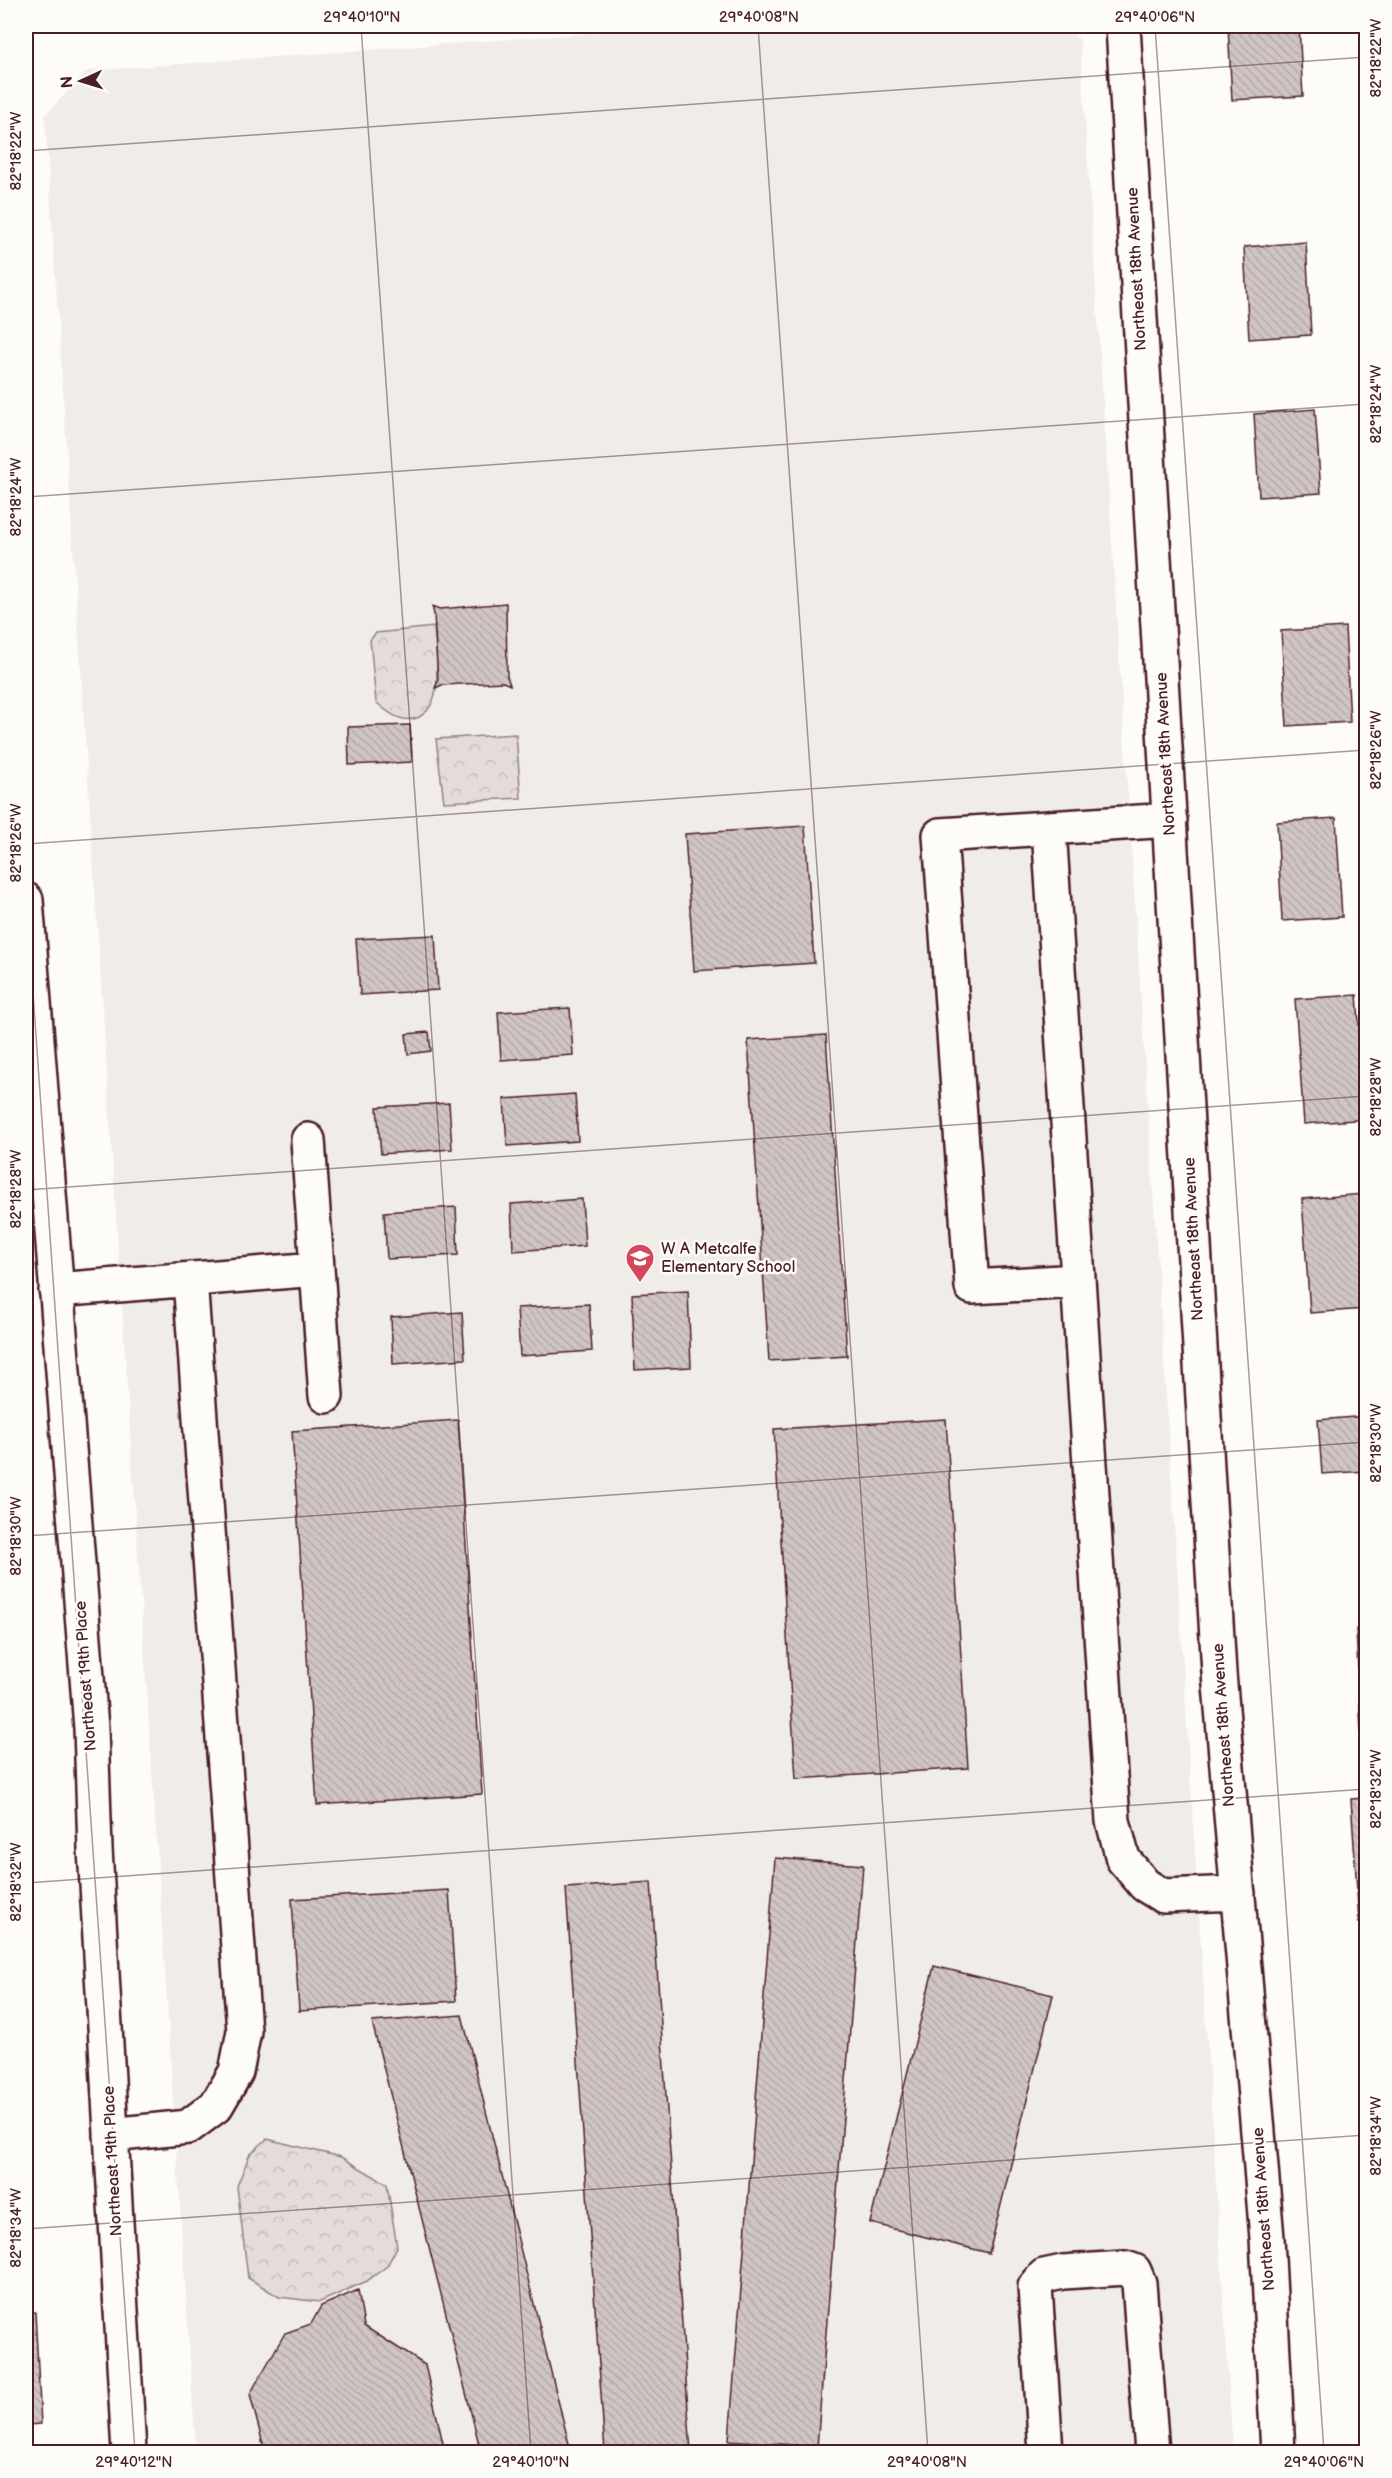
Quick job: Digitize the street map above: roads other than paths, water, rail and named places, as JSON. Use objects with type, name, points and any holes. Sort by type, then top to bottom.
[{"type":"street","name":"Northeast 18th Avenue","points":[[1122,26],[1219,1673],[1267,2238],[1278,2452]]},
{"type":"street","points":[[1078,1281],[972,1287],[940,835],[1170,820]]},
{"type":"street","points":[[1049,828],[1113,1821],[1123,1859],[1145,1885],[1164,1896],[1238,1893]]},
{"type":"street","name":"Northeast 19th Place","points":[[26,900],[91,1728],[95,1849],[129,2452]]},
{"type":"street","points":[[308,1140],[326,1396]]},
{"type":"street","points":[[56,1290],[317,1269]]},
{"type":"street","points":[[111,2135],[188,2127],[216,2106],[236,2072],[244,2031],[190,1279]]},
{"type":"street","points":[[1046,2452],[1035,2287],[1044,2276],[1063,2272],[1125,2268],[1134,2271],[1139,2283],[1152,2452]]},
{"type":"place","name":"W A Metcalfe Elementary School","points":[[640,1284]]}]
